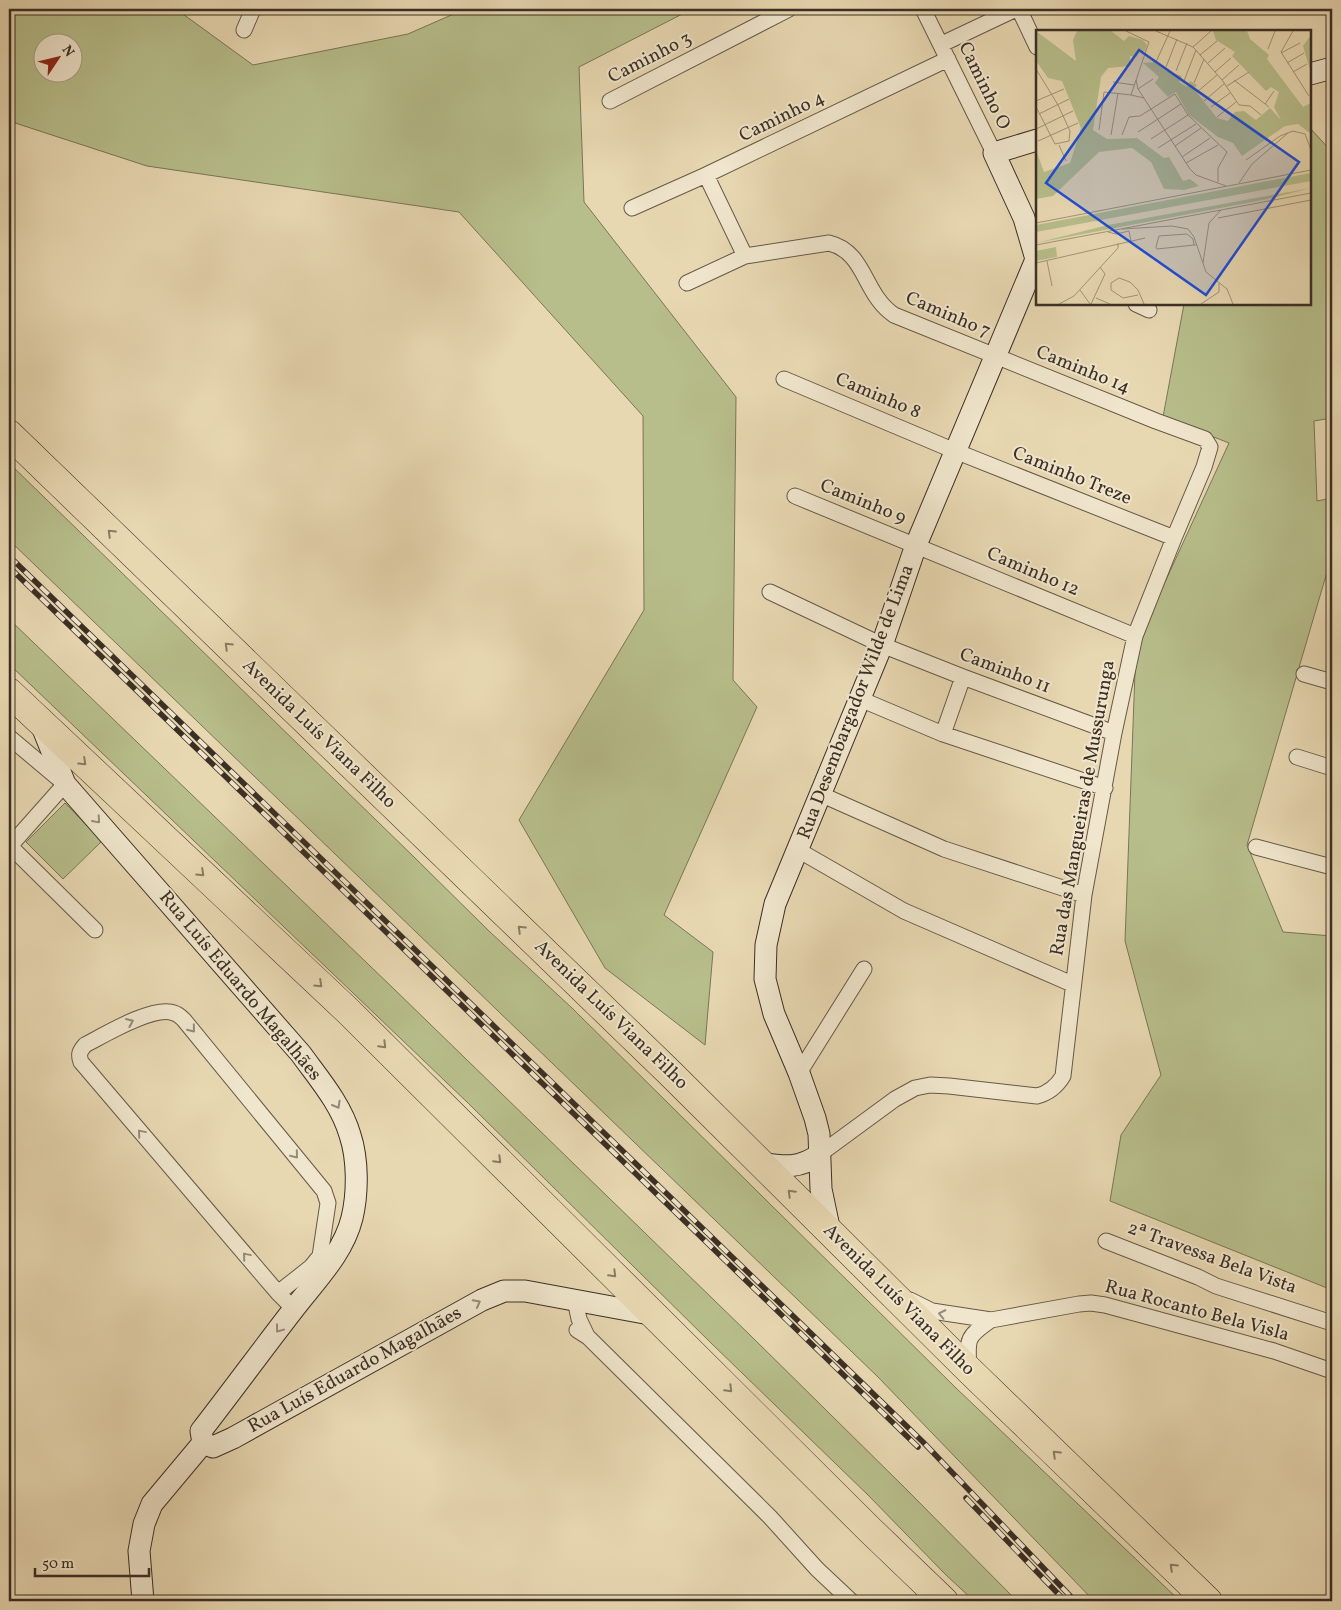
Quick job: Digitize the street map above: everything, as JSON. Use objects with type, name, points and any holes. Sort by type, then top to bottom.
[{"type":"highway","name":"Avenida Luís Viana Filho","points":[[9,434],[625,1028],[969,1370],[1208,1601]]},
{"type":"highway","points":[[9,692],[348,1011],[869,1529],[944,1601]]},
{"type":"main road","points":[[1311,74],[1332,68]]},
{"type":"main road","points":[[994,153],[1036,140]]},
{"type":"main road","name":"Rua Desembargador Wilde de Lima","points":[[994,153],[1031,220],[1036,252]]},
{"type":"main road","name":"Rua Desembargador Wilde de Lima","points":[[830,1232],[821,1189],[819,1134],[799,1073],[774,1014],[765,979],[766,945],[775,904],[882,645],[916,545],[1036,261]]},
{"type":"main road","name":"Rua Luís Eduardo Magalhães","points":[[40,722],[65,784],[302,1054],[333,1098],[343,1116],[354,1156],[355,1183],[352,1218],[337,1253],[201,1431],[203,1443],[152,1504],[144,1524],[139,1551],[143,1601]]},
{"type":"main road","points":[[761,1163],[798,1166],[820,1154]]},
{"type":"main road","name":"Rua Luís Eduardo Magalhães","points":[[203,1443],[213,1447],[233,1438],[482,1300],[504,1291],[525,1291],[655,1316]]},
{"type":"street","points":[[244,30],[254,9]]},
{"type":"street","name":"Caminho 3","points":[[610,101],[789,9]]},
{"type":"street","name":"Caminho O","points":[[923,9],[942,44],[994,153]]},
{"type":"street","points":[[942,44],[1018,9],[1036,45]]},
{"type":"street","name":"Caminho 4","points":[[632,208],[706,175],[948,59]]},
{"type":"street","points":[[687,283],[745,256],[706,175]]},
{"type":"street","name":"Caminho 7","points":[[745,256],[829,243],[840,245],[852,254],[878,301],[894,315],[995,356]]},
{"type":"street","name":"Caminho 14","points":[[995,356],[1207,441],[1210,447],[1204,468]]},
{"type":"street","name":"Caminho 8","points":[[784,378],[955,451]]},
{"type":"street","name":"Caminho Treze","points":[[955,451],[1174,538]]},
{"type":"street","name":"Rua das Mangueiras de Mussurunga","points":[[820,1154],[896,1099],[915,1088],[930,1085],[1037,1096],[1045,1094],[1063,1076],[1072,984],[1084,895],[1114,733],[1135,636],[1204,468]]},
{"type":"street","name":"Caminho 9","points":[[795,496],[916,545]]},
{"type":"street","name":"Caminho 12","points":[[916,545],[1135,636]]},
{"type":"street","name":"Caminho 11","points":[[770,592],[882,645],[1114,733]]},
{"type":"street","points":[[1304,674],[1332,682]]},
{"type":"street","points":[[943,734],[963,677]]},
{"type":"street","points":[[860,699],[943,734],[1105,788]]},
{"type":"street","points":[[9,736],[65,784],[9,845],[95,930]]},
{"type":"street","points":[[1297,757],[1332,768]]},
{"type":"street","points":[[820,794],[944,849],[1084,895]]},
{"type":"street","points":[[1256,847],[1332,867]]},
{"type":"street","points":[[798,850],[924,921],[1072,984]]},
{"type":"street","points":[[799,1073],[864,969]]},
{"type":"street","points":[[278,1294],[320,1256],[328,1203],[324,1191],[178,1015],[173,1012],[162,1013],[131,1021],[85,1046],[80,1051],[81,1062],[278,1294],[294,1310]]},
{"type":"street","name":"2ª Travessa Bela Vista","points":[[1106,1240],[1216,1286],[1332,1323]]},
{"type":"street","name":"Rua Rocanto Bela Visla","points":[[876,1278],[920,1306],[950,1315],[991,1320],[1080,1304],[1105,1304],[1274,1350],[1332,1370]]},
{"type":"street","points":[[575,1300],[583,1334],[770,1517],[817,1569],[851,1601]]},
{"type":"street","name":"Rua Rocanto Bela Visla","points":[[969,1370],[969,1340],[975,1332],[991,1320]]},
{"type":"green space","points":[[9,9],[176,9],[253,65],[408,34],[465,9],[692,9],[579,67],[584,202],[736,397],[733,680],[757,707],[664,915],[713,952],[705,1045],[605,968],[519,820],[644,610],[643,416],[459,212],[147,166],[9,121]]},
{"type":"green space","points":[[1311,129],[1331,151],[1328,277],[1332,284],[1332,418],[1314,421],[1317,501],[1332,498],[1332,555],[1247,845],[1283,932],[1332,936],[1332,1290],[1110,1201],[1121,1135],[1161,1075],[1125,941],[1136,645],[1229,443],[1163,417],[1184,305],[1311,305]]},
{"type":"green space","points":[[9,463],[490,932],[572,1008],[956,1388],[1180,1601],[1094,1601],[878,1377],[9,540]]},
{"type":"green space","points":[[9,619],[751,1336],[1017,1601],[974,1601],[468,1103],[9,664]]},
{"type":"green space","points":[[65,803],[102,841],[63,879],[26,842]]},
{"type":"railway","points":[[9,556],[923,1442],[1075,1601]]},
{"type":"railway","points":[[9,567],[918,1447]]},
{"type":"railway","points":[[966,1498],[1065,1601]]}]
